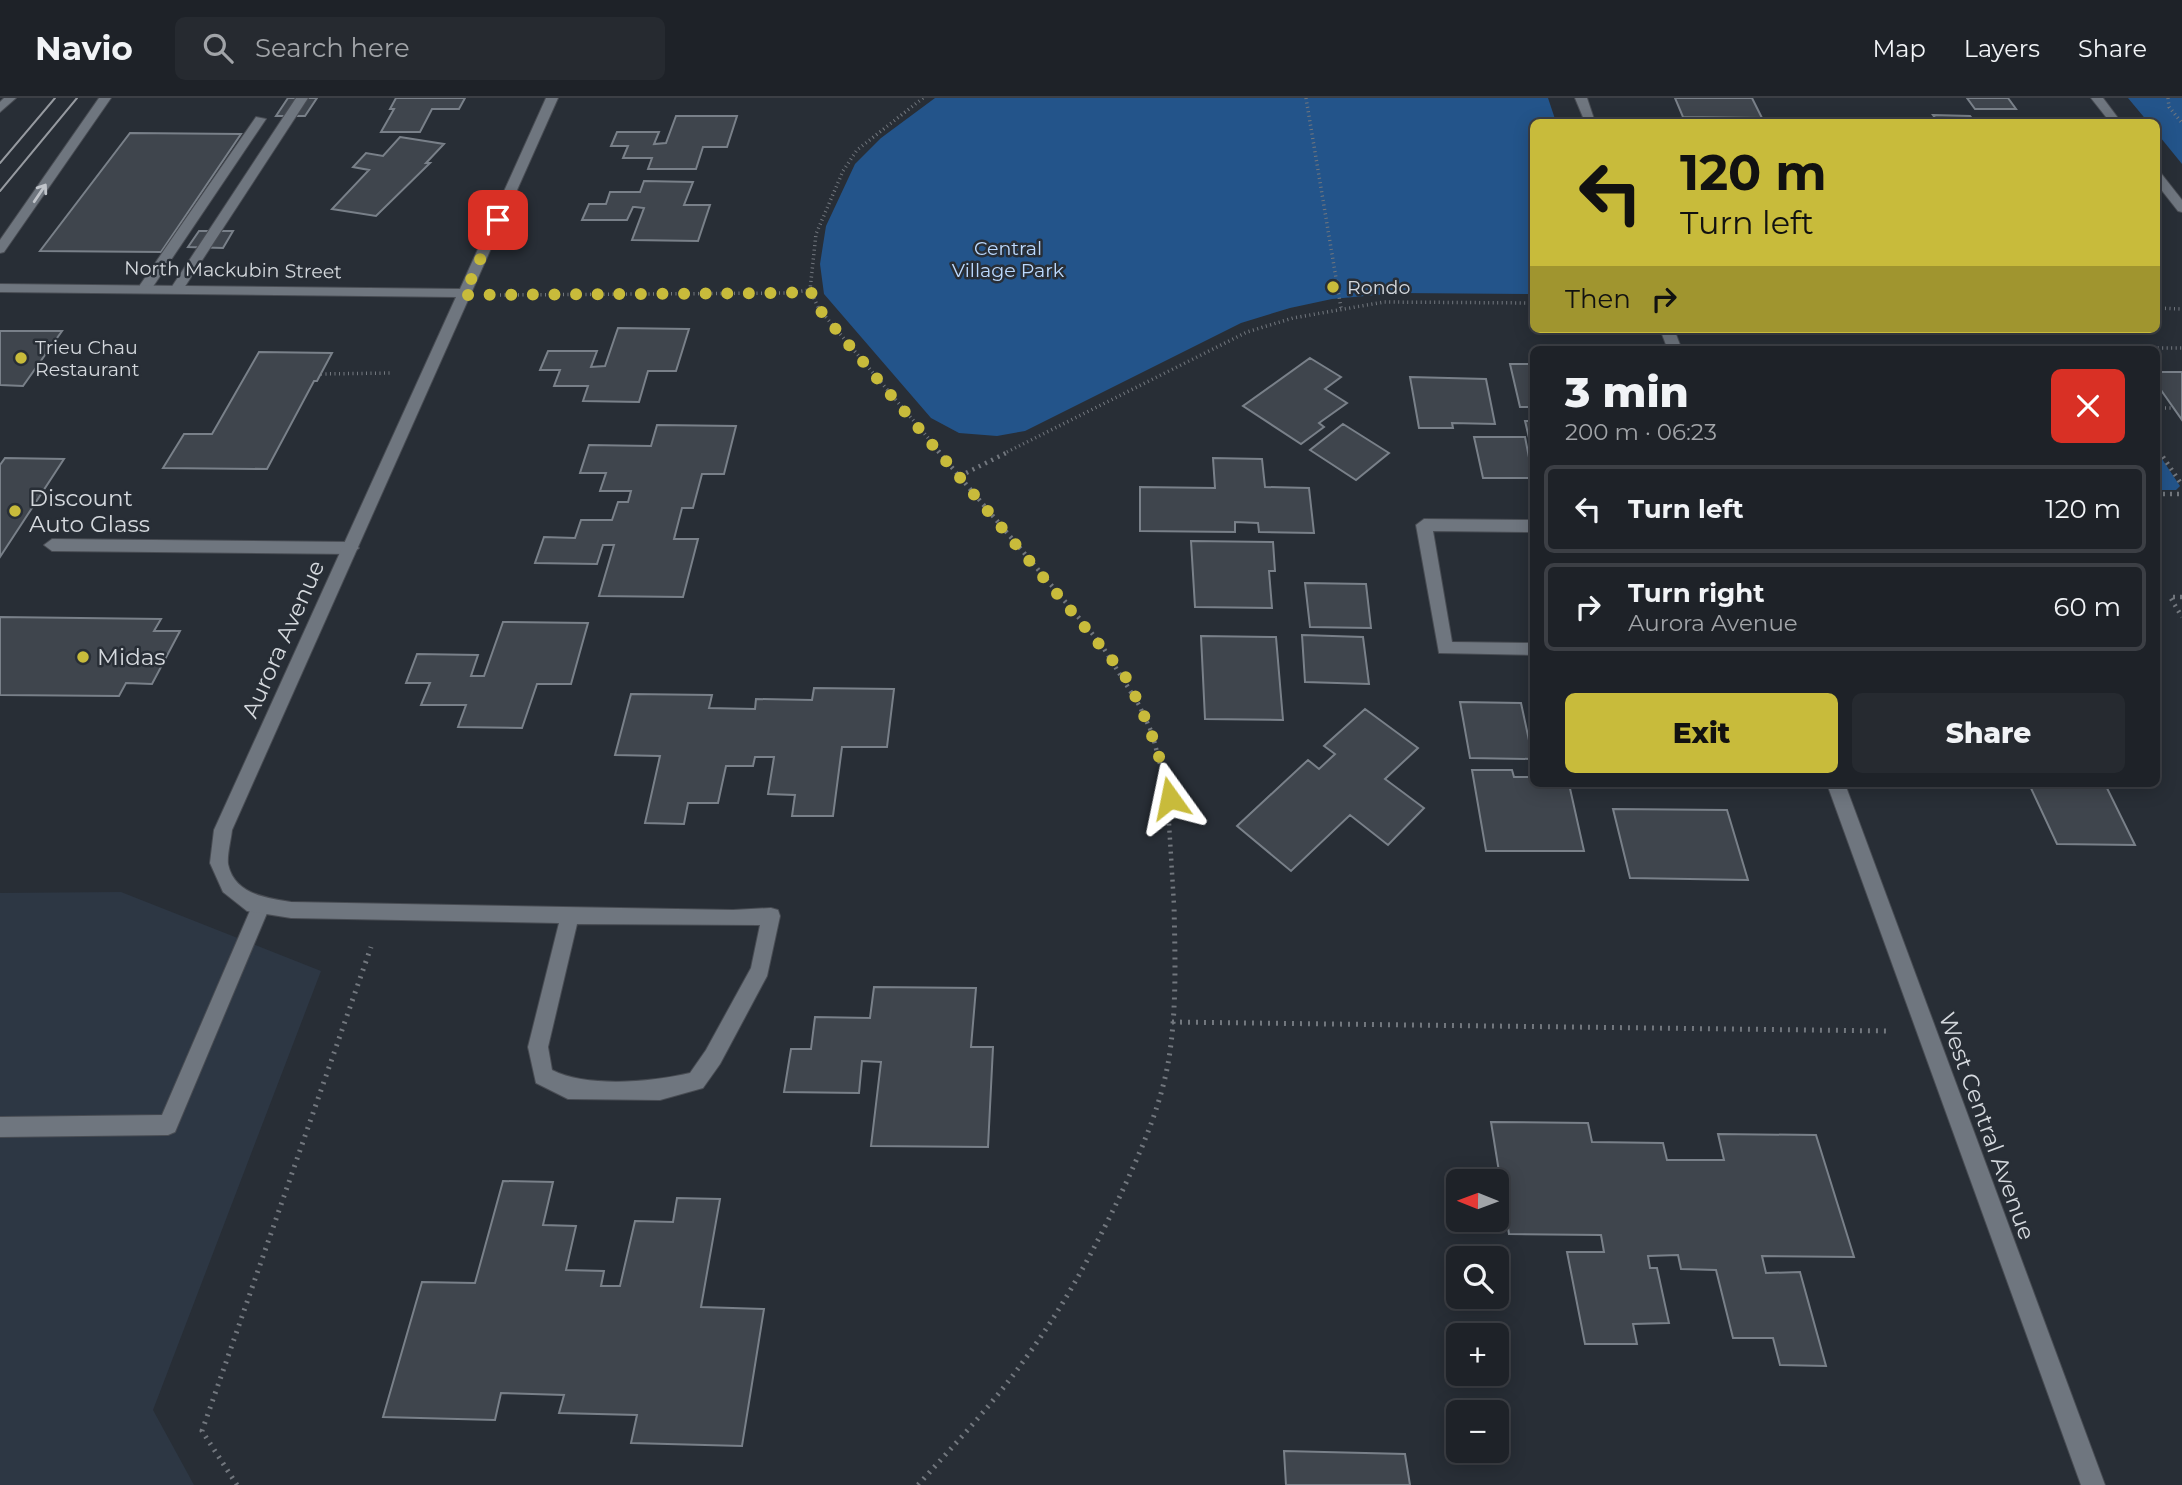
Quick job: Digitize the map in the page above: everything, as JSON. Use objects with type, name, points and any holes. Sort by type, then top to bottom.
[{"type":"street","points":[[0,109],[10,98]]},
{"type":"street","points":[[0,249],[105,98]]},
{"type":"street","points":[[177,288],[302,98]]},
{"type":"street","name":"Aurora Avenue","points":[[552,98],[223,830],[219,863],[229,886],[254,905],[291,910],[383,912],[570,915],[733,918],[771,916],[760,970],[713,1057],[696,1081],[660,1090],[568,1089],[543,1076],[538,1047],[570,915]]},
{"type":"street","points":[[1581,98],[1589,119]]},
{"type":"street","points":[[2097,98],[2114,119]]},
{"type":"street","points":[[145,288],[260,119]]},
{"type":"street","points":[[2160,179],[2182,208]]},
{"type":"street","name":"North Mackubin Street","points":[[0,288],[177,288],[464,294]]},
{"type":"street","points":[[1530,526],[1424,525],[1445,648],[1530,649]]},
{"type":"street","points":[[52,545],[351,548]]},
{"type":"street","name":"West Central Avenue","points":[[1837,787],[2093,1485]]},
{"type":"street","points":[[0,1127],[168,1125],[261,906]]},
{"type":"path","points":[[918,1485],[1012,1377],[1080,1275],[1133,1170],[1164,1082],[1176,972],[1170,798],[1161,759],[1146,715],[1124,674],[819,309],[810,290],[816,234],[842,171],[857,150],[923,98]]},
{"type":"path","points":[[1306,98],[1341,308]]},
{"type":"path","points":[[2168,98],[2169,107],[2182,123]]},
{"type":"path","points":[[464,294],[789,293],[810,290]]},
{"type":"path","points":[[960,476],[1247,331],[1341,308],[1413,300],[1530,303]]},
{"type":"path","points":[[2160,309],[2182,309]]},
{"type":"path","points":[[2160,348],[2182,348]]},
{"type":"path","points":[[321,373],[429,374]]},
{"type":"path","points":[[2160,408],[2172,408]]},
{"type":"path","points":[[2160,452],[2182,485]]},
{"type":"path","points":[[2175,475],[2182,475]]},
{"type":"path","points":[[2160,494],[2182,495]]},
{"type":"path","points":[[2182,597],[2170,597],[2182,617]]},
{"type":"path","points":[[237,1485],[202,1431],[383,912]]},
{"type":"path","points":[[1172,1023],[1926,1031]]},
{"type":"shaded area","points":[[121,892],[321,971],[153,1410],[194,1485],[0,1485],[0,893]]},
{"type":"green space","name":"Central Village Park","points":[[935,98],[1548,98],[1555,119],[1530,119],[1530,294],[1398,293],[1332,299],[1290,308],[1241,323],[1025,431],[997,436],[959,433],[931,418],[824,294],[820,264],[826,226],[855,164],[881,138]]},
{"type":"green space","points":[[2128,98],[2182,98],[2182,164],[2160,137],[2160,119],[2146,119]]},
{"type":"green space","points":[[2160,456],[2180,486],[2176,490],[2160,490]]},
{"type":"building","points":[[288,98],[317,98],[305,116],[276,116]]},
{"type":"building","points":[[396,98],[465,98],[459,109],[432,109],[420,132],[381,132],[394,109],[390,109]]},
{"type":"building","points":[[1675,98],[1752,98],[1762,118],[1683,117]]},
{"type":"building","points":[[1967,98],[2008,98],[2016,109],[1975,109]]},
{"type":"building","points":[[1933,115],[1970,116],[1972,119],[1936,119]]},
{"type":"building","points":[[676,116],[737,116],[727,147],[703,147],[696,169],[648,169],[652,158],[623,158],[628,146],[611,146],[617,132],[659,132],[654,144],[666,143]]},
{"type":"building","points":[[130,133],[241,134],[161,252],[40,251]]},
{"type":"building","points":[[400,137],[444,144],[426,163],[430,163],[376,216],[332,209],[369,170],[353,167],[366,153],[383,156]]},
{"type":"building","points":[[644,181],[693,182],[684,205],[710,205],[698,241],[632,240],[644,208],[633,207],[627,220],[582,220],[589,204],[606,204],[610,192],[640,192]]},
{"type":"building","points":[[199,231],[233,231],[223,248],[188,247]]},
{"type":"building","points":[[618,328],[689,329],[676,371],[648,371],[639,402],[583,401],[588,386],[554,386],[560,370],[540,370],[548,351],[597,351],[591,367],[605,366]]},
{"type":"building","name":"Trieu Chau Restaurant","points":[[0,331],[62,331],[23,386],[0,385]]},
{"type":"building","points":[[259,352],[332,353],[267,469],[163,468],[184,434],[212,434]]},
{"type":"building","points":[[1310,358],[1341,377],[1325,389],[1347,403],[1319,423],[1324,427],[1301,444],[1243,406]]},
{"type":"building","points":[[1510,364],[1530,364],[1530,407],[1520,407]]},
{"type":"building","points":[[2160,372],[2182,372],[2182,420],[2160,389]]},
{"type":"building","points":[[1410,377],[1486,379],[1495,424],[1452,423],[1453,428],[1419,428]]},
{"type":"building","points":[[1525,421],[1530,421],[1530,442]]},
{"type":"building","points":[[1343,424],[1389,453],[1356,480],[1310,450]]},
{"type":"building","points":[[657,425],[736,426],[724,474],[702,474],[693,508],[682,508],[674,539],[698,539],[683,597],[599,596],[614,545],[603,545],[597,564],[535,563],[544,537],[575,538],[581,520],[612,520],[618,502],[628,502],[631,491],[600,491],[606,473],[580,473],[589,445],[651,446]]},
{"type":"building","points":[[1474,437],[1525,437],[1530,478],[1483,478]]},
{"type":"building","name":"Discount Auto Glass","points":[[5,458],[64,459],[0,557],[0,465]]},
{"type":"building","points":[[1213,458],[1262,459],[1265,487],[1309,488],[1314,533],[1259,532],[1258,523],[1235,522],[1235,532],[1140,531],[1140,487],[1215,488]]},
{"type":"building","points":[[1191,541],[1273,542],[1275,571],[1269,571],[1272,608],[1195,607]]},
{"type":"building","points":[[1305,583],[1366,584],[1371,628],[1310,627]]},
{"type":"building","name":"Midas","points":[[0,617],[161,619],[154,631],[180,631],[152,684],[126,683],[119,696],[0,695]]},
{"type":"building","points":[[503,622],[588,623],[571,684],[537,684],[522,728],[458,727],[466,705],[421,705],[430,683],[406,683],[417,654],[478,655],[471,676],[484,676]]},
{"type":"building","points":[[1302,635],[1363,637],[1369,684],[1305,682]]},
{"type":"building","points":[[1201,636],[1276,637],[1283,720],[1205,719]]},
{"type":"building","points":[[814,688],[894,689],[887,747],[842,747],[833,816],[792,816],[795,795],[768,794],[774,757],[755,757],[753,766],[726,766],[718,803],[688,803],[684,824],[645,823],[660,756],[615,755],[631,694],[712,695],[709,708],[755,709],[756,699],[812,700]]},
{"type":"building","points":[[1460,702],[1521,703],[1530,745],[1530,759],[1470,758]]},
{"type":"building","points":[[1365,709],[1418,748],[1385,779],[1424,808],[1388,845],[1350,815],[1291,871],[1237,826],[1308,760],[1319,769],[1335,754],[1324,746]]},
{"type":"building","points":[[1472,770],[1512,770],[1514,777],[1530,777],[1530,787],[1570,787],[1584,851],[1486,851]]},
{"type":"building","points":[[2030,787],[2106,787],[2135,845],[2057,844]]},
{"type":"building","points":[[1613,809],[1727,810],[1748,880],[1630,878]]},
{"type":"building","points":[[874,987],[976,988],[971,1047],[993,1047],[988,1147],[871,1146],[881,1062],[862,1061],[859,1093],[784,1092],[791,1049],[811,1049],[815,1017],[870,1018]]},
{"type":"building","points":[[1491,1122],[1588,1123],[1592,1142],[1663,1143],[1667,1160],[1724,1160],[1718,1134],[1816,1135],[1854,1257],[1762,1256],[1766,1273],[1800,1272],[1826,1366],[1780,1365],[1773,1338],[1733,1338],[1716,1270],[1681,1269],[1678,1255],[1648,1256],[1650,1268],[1657,1268],[1669,1323],[1633,1324],[1637,1344],[1585,1344],[1567,1252],[1604,1252],[1601,1235],[1509,1234],[1509,1169],[1499,1169]]},
{"type":"building","points":[[503,1181],[553,1182],[543,1225],[576,1226],[566,1270],[604,1271],[601,1286],[620,1286],[635,1221],[673,1222],[677,1198],[720,1199],[701,1307],[764,1309],[742,1446],[631,1443],[637,1415],[559,1413],[564,1395],[501,1393],[495,1420],[383,1417],[422,1282],[475,1283]]},
{"type":"building","points":[[1284,1451],[1405,1454],[1410,1485],[1286,1485]]},
{"type":"tram line","points":[[0,163],[55,98]]},
{"type":"tram line","points":[[0,191],[77,98]]},
{"type":"place","name":"Rondo","points":[[1333,287]]},
{"type":"place","name":"Trieu Chau Restaurant","points":[[21,358]]},
{"type":"place","name":"Discount Auto Glass","points":[[15,511]]},
{"type":"place","name":"Midas","points":[[83,657]]},
{"type":"route","points":[[498,220],[464,295],[789,293],[810,290],[819,309],[1124,674],[1146,715],[1161,759],[1170,798]]}]
